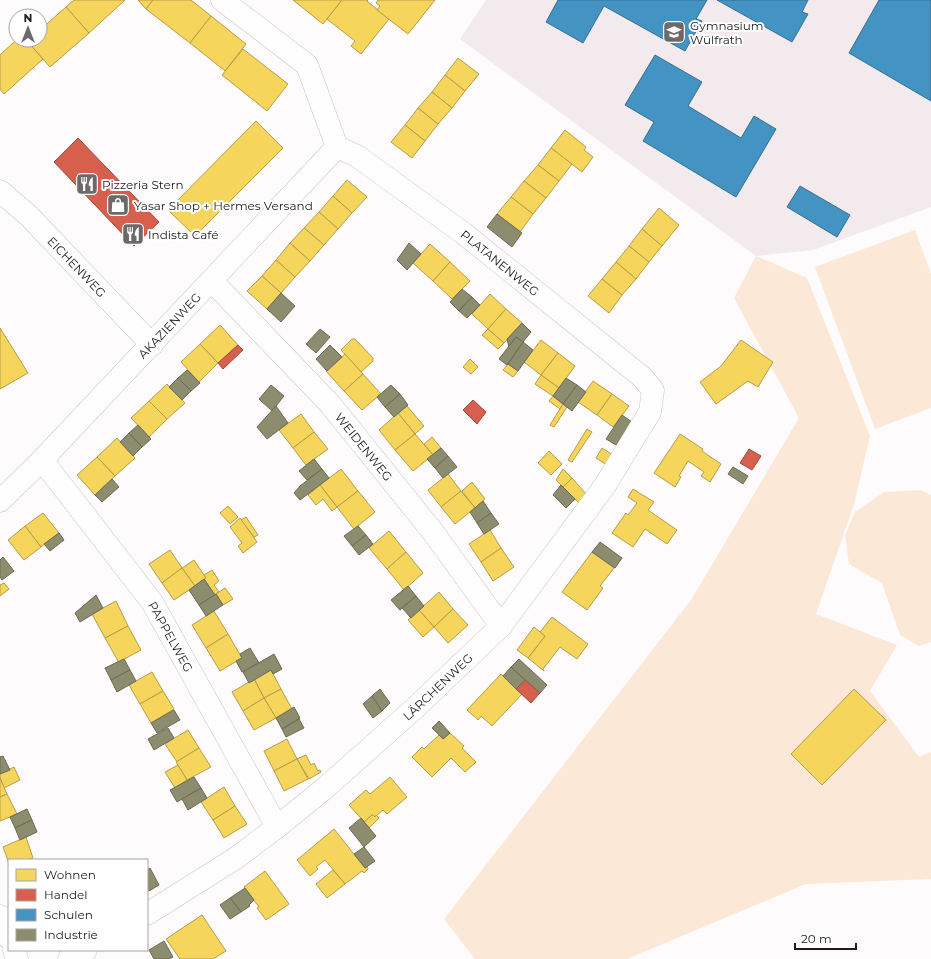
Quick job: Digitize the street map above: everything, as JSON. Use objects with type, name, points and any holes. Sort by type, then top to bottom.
[{"type":"street","points":[[222,0],[307,65],[337,147]]},
{"type":"street","name":"AKAZIENWEG","points":[[0,501],[42,460],[152,345],[337,147]]},
{"type":"street","name":"PLATANENWEG","points":[[337,147],[357,156],[463,233],[642,377],[653,390]]},
{"type":"street","name":"EICHENWEG","points":[[0,191],[29,216],[152,345]]},
{"type":"street","name":"WEIDENWEG","points":[[212,281],[330,404],[433,532],[501,626]]},
{"type":"street","name":"LÄRCHENWEG","points":[[148,913],[236,858],[278,827],[324,789],[415,708],[501,626],[604,487],[650,412],[653,390]]},
{"type":"street","name":"PAPPELWEG","points":[[42,460],[152,602],[278,827]]},
{"type":"street","points":[[0,916],[8,936]]},
{"type":"street","points":[[69,959],[84,951]]},
{"type":"shaded area","points":[[486,0],[931,0],[931,207],[813,250],[756,256],[460,39]]},
{"type":"shaded area","points":[[915,230],[931,274],[931,408],[875,429],[815,267]]},
{"type":"shaded area","points":[[756,256],[807,278],[870,436],[854,504],[816,614],[897,645],[870,691],[919,757],[931,752],[931,879],[806,884],[627,959],[475,959],[444,919],[691,600],[799,418],[734,298]]},
{"type":"shaded area","points":[[921,490],[931,495],[931,642],[919,646],[900,635],[882,583],[849,564],[845,535],[855,512],[884,492]]},
{"type":"building: Wohnen","points":[[74,0],[125,0],[89,33],[66,7]]},
{"type":"building: Wohnen","points":[[138,0],[153,0],[146,9]]},
{"type":"building: Wohnen","points":[[153,0],[191,0],[211,16],[190,43],[146,9]]},
{"type":"building: Wohnen","points":[[293,0],[342,0],[323,24]]},
{"type":"building: Wohnen","points":[[342,0],[368,0],[367,1],[389,19],[361,54],[351,46],[355,41],[327,19]]},
{"type":"building: Wohnen","points":[[378,0],[435,0],[408,34],[377,10],[380,6],[376,3]]},
{"type":"building: Wohnen","points":[[66,7],[89,33],[50,67],[33,48],[48,48],[48,23]]},
{"type":"building: Wohnen","points":[[211,16],[246,44],[225,71],[190,43]]},
{"type":"building: Wohnen","points":[[8,48],[33,48],[43,59],[4,94],[0,89],[0,55]]},
{"type":"building: Wohnen","points":[[243,49],[288,84],[267,111],[222,75]]},
{"type":"building: Wohnen","points":[[458,58],[479,74],[465,91],[445,75]]},
{"type":"building: Wohnen","points":[[445,75],[465,91],[452,108],[432,92]]},
{"type":"building: Wohnen","points":[[432,92],[452,108],[438,124],[418,108]]},
{"type":"building: Wohnen","points":[[418,108],[438,124],[425,141],[405,125]]},
{"type":"building: Wohnen","points":[[256,121],[283,148],[195,236],[168,210]]},
{"type":"building: Wohnen","points":[[405,125],[425,141],[412,158],[391,142]]},
{"type":"building: Wohnen","points":[[565,130],[586,147],[584,150],[593,157],[582,172],[551,148]]},
{"type":"building: Wohnen","points":[[551,148],[572,164],[559,181],[538,165]]},
{"type":"building: Wohnen","points":[[538,165],[559,181],[546,198],[524,181]]},
{"type":"building: Wohnen","points":[[347,180],[367,197],[352,213],[333,196]]},
{"type":"building: Wohnen","points":[[524,181],[546,198],[533,214],[511,197]]},
{"type":"building: Wohnen","points":[[333,196],[352,213],[338,229],[319,212]]},
{"type":"building: Wohnen","points":[[511,197],[533,214],[520,232],[497,214]]},
{"type":"building: Wohnen","points":[[659,208],[679,225],[662,246],[642,229]]},
{"type":"building: Wohnen","points":[[319,212],[338,229],[324,245],[304,228]]},
{"type":"building: Wohnen","points":[[304,228],[324,245],[310,261],[290,243]]},
{"type":"building: Wohnen","points":[[642,229],[662,246],[649,262],[629,246]]},
{"type":"building: Wohnen","points":[[290,243],[310,261],[295,277],[276,260]]},
{"type":"building: Wohnen","points":[[430,244],[450,262],[433,281],[413,263]]},
{"type":"building: Wohnen","points":[[629,246],[649,262],[636,279],[616,262]]},
{"type":"building: Wohnen","points":[[276,260],[295,277],[281,293],[262,276]]},
{"type":"building: Wohnen","points":[[450,262],[470,281],[452,299],[433,281]]},
{"type":"building: Wohnen","points":[[616,262],[636,279],[622,295],[602,279]]},
{"type":"building: Wohnen","points":[[262,276],[281,293],[267,309],[247,291]]},
{"type":"building: Wohnen","points":[[602,279],[622,295],[609,313],[588,296]]},
{"type":"building: Wohnen","points":[[490,294],[506,309],[488,329],[472,314]]},
{"type":"building: Wohnen","points":[[506,309],[522,323],[504,343],[488,329]]},
{"type":"building: Wohnen","points":[[220,325],[238,345],[218,363],[200,344]]},
{"type":"building: Wohnen","points":[[0,328],[28,373],[0,389]]},
{"type":"building: Wohnen","points":[[488,329],[504,343],[498,349],[482,335]]},
{"type":"building: Wohnen","points":[[352,339],[355,339],[373,358],[373,361],[361,372],[341,350]]},
{"type":"building: Wohnen","points":[[541,340],[558,353],[541,375],[524,362]]},
{"type":"building: Wohnen","points":[[741,340],[773,362],[758,387],[748,381],[716,404],[700,382],[721,366]]},
{"type":"building: Wohnen","points":[[200,344],[218,363],[199,382],[181,362]]},
{"type":"building: Wohnen","points":[[558,353],[575,366],[559,388],[541,375]]},
{"type":"building: Wohnen","points":[[345,354],[363,374],[344,391],[326,371]]},
{"type":"building: Wohnen","points":[[470,359],[478,367],[471,374],[463,367]]},
{"type":"building: Wohnen","points":[[508,364],[518,371],[513,377],[503,370]]},
{"type":"building: Wohnen","points":[[363,374],[381,394],[362,410],[344,391]]},
{"type":"building: Wohnen","points":[[541,375],[559,388],[553,396],[535,384]]},
{"type":"building: Wohnen","points":[[593,381],[612,394],[597,415],[578,402]]},
{"type":"building: Wohnen","points":[[167,384],[185,403],[167,419],[149,401]]},
{"type":"building: Wohnen","points":[[612,394],[629,406],[613,427],[597,415]]},
{"type":"building: Wohnen","points":[[553,396],[563,404],[560,409],[549,401]]},
{"type":"building: Wohnen","points":[[149,401],[167,419],[149,437],[131,418]]},
{"type":"building: Wohnen","points":[[563,404],[567,407],[554,427],[550,425]]},
{"type":"building: Wohnen","points":[[407,406],[424,426],[415,434],[398,413]]},
{"type":"building: Wohnen","points":[[398,413],[415,434],[395,450],[379,430]]},
{"type":"building: Wohnen","points":[[301,414],[314,432],[293,448],[279,430]]},
{"type":"building: Wohnen","points":[[587,429],[592,432],[572,462],[568,460]]},
{"type":"building: Wohnen","points":[[314,432],[328,449],[306,465],[293,448]]},
{"type":"building: Wohnen","points":[[415,434],[433,455],[413,471],[395,450]]},
{"type":"building: Wohnen","points":[[680,434],[703,449],[702,451],[721,464],[710,482],[701,476],[704,472],[688,461],[679,476],[681,477],[675,487],[654,473]]},
{"type":"building: Wohnen","points":[[432,437],[441,448],[433,455],[424,444]]},
{"type":"building: Wohnen","points":[[117,438],[135,458],[115,476],[97,457]]},
{"type":"building: Wohnen","points":[[602,448],[613,455],[607,465],[596,458]]},
{"type":"building: Wohnen","points":[[549,451],[562,464],[551,475],[538,463]]},
{"type":"building: Wohnen","points":[[97,457],[115,476],[95,495],[77,475]]},
{"type":"building: Wohnen","points":[[341,469],[358,491],[337,507],[320,485]]},
{"type":"building: Wohnen","points":[[563,469],[572,478],[563,487],[556,480]]},
{"type":"building: Wohnen","points":[[448,474],[461,491],[441,507],[428,490]]},
{"type":"building: Wohnen","points":[[572,478],[587,495],[581,505],[563,487]]},
{"type":"building: Wohnen","points":[[472,482],[485,499],[475,508],[462,491]]},
{"type":"building: Wohnen","points":[[320,485],[337,507],[332,511],[323,499],[316,505],[308,495]]},
{"type":"building: Wohnen","points":[[633,489],[654,502],[648,510],[677,530],[667,544],[645,529],[633,547],[612,533],[626,513],[628,515],[637,503],[628,497]]},
{"type":"building: Wohnen","points":[[358,491],[375,512],[354,529],[337,507]]},
{"type":"building: Wohnen","points":[[461,491],[475,508],[455,524],[441,507]]},
{"type":"building: Wohnen","points":[[228,506],[238,517],[230,524],[220,513]]},
{"type":"building: Wohnen","points":[[43,513],[59,533],[41,547],[25,526]]},
{"type":"building: Wohnen","points":[[246,517],[258,535],[254,537],[241,520]]},
{"type":"building: Wohnen","points":[[240,518],[257,542],[243,553],[238,546],[242,543],[230,527]]},
{"type":"building: Wohnen","points":[[25,526],[41,547],[24,560],[8,540]]},
{"type":"building: Wohnen","points":[[490,530],[501,548],[481,562],[469,544]]},
{"type":"building: Wohnen","points":[[389,531],[406,552],[387,569],[369,548]]},
{"type":"building: Wohnen","points":[[501,548],[514,567],[493,581],[481,562]]},
{"type":"building: Wohnen","points":[[170,550],[182,568],[162,583],[149,564]]},
{"type":"building: Wohnen","points":[[406,552],[423,573],[404,590],[387,569]]},
{"type":"building: Wohnen","points":[[592,552],[614,568],[600,586],[603,588],[587,610],[562,592]]},
{"type":"building: Wohnen","points":[[194,560],[206,578],[195,586],[182,568]]},
{"type":"building: Wohnen","points":[[182,568],[195,586],[174,600],[162,583]]},
{"type":"building: Wohnen","points":[[212,570],[219,581],[214,585],[219,592],[215,595],[204,579],[206,578],[204,575]]},
{"type":"building: Wohnen","points":[[4,583],[9,589],[0,596],[0,585]]},
{"type":"building: Wohnen","points":[[225,588],[233,599],[223,605],[216,594]]},
{"type":"building: Wohnen","points":[[439,592],[453,609],[434,627],[419,610]]},
{"type":"building: Wohnen","points":[[116,601],[128,626],[105,638],[92,614]]},
{"type":"building: Wohnen","points":[[453,609],[468,625],[448,643],[434,627]]},
{"type":"building: Wohnen","points":[[419,610],[434,627],[423,637],[408,620]]},
{"type":"building: Wohnen","points":[[214,611],[228,634],[206,648],[192,625]]},
{"type":"building: Wohnen","points":[[552,617],[588,644],[577,659],[560,647],[543,669],[544,671],[528,658],[545,636],[540,632]]},
{"type":"building: Wohnen","points":[[128,626],[141,650],[117,663],[118,661],[105,638]]},
{"type":"building: Wohnen","points":[[534,627],[545,636],[528,658],[517,650]]},
{"type":"building: Wohnen","points":[[228,634],[242,658],[220,671],[206,648]]},
{"type":"building: Wohnen","points":[[271,670],[281,689],[264,698],[254,679]]},
{"type":"building: Wohnen","points":[[152,672],[163,691],[140,704],[129,685]]},
{"type":"building: Wohnen","points":[[501,674],[522,694],[492,726],[481,716],[478,720],[467,710]]},
{"type":"building: Wohnen","points":[[254,679],[264,698],[243,711],[232,692]]},
{"type":"building: Wohnen","points":[[281,689],[292,709],[276,718],[264,698]]},
{"type":"building: Wohnen","points":[[854,689],[886,720],[822,785],[791,754]]},
{"type":"building: Wohnen","points":[[163,691],[174,709],[151,723],[140,704]]},
{"type":"building: Wohnen","points":[[264,698],[276,718],[254,730],[243,711]]},
{"type":"building: Wohnen","points":[[188,730],[199,748],[177,762],[165,744]]},
{"type":"building: Wohnen","points":[[450,733],[464,746],[462,748],[476,762],[465,772],[451,758],[432,777],[412,757],[422,747],[424,749],[439,735],[443,739]]},
{"type":"building: Wohnen","points":[[287,739],[297,759],[274,771],[264,751]]},
{"type":"building: Wohnen","points":[[199,748],[211,767],[187,780],[176,762]]},
{"type":"building: Wohnen","points":[[306,755],[311,765],[314,763],[318,771],[320,770],[321,772],[309,779],[297,759]]},
{"type":"building: Wohnen","points":[[297,759],[308,779],[284,791],[274,771]]},
{"type":"building: Wohnen","points":[[178,765],[187,780],[175,788],[165,772]]},
{"type":"building: Wohnen","points":[[14,767],[20,780],[4,788],[0,774]]},
{"type":"building: Wohnen","points":[[390,777],[407,797],[387,814],[383,810],[375,817],[372,815],[364,822],[349,805],[366,790],[370,794]]},
{"type":"building: Wohnen","points":[[0,778],[7,794],[0,797]]},
{"type":"building: Wohnen","points":[[224,787],[235,806],[213,820],[201,802]]},
{"type":"building: Wohnen","points":[[7,794],[17,814],[0,821],[0,797]]},
{"type":"building: Wohnen","points":[[235,806],[247,824],[224,838],[213,820]]},
{"type":"building: Wohnen","points":[[372,815],[375,817],[376,815],[379,818],[369,828],[364,822]]},
{"type":"building: Wohnen","points":[[334,829],[365,868],[367,867],[368,869],[364,873],[362,871],[345,884],[325,860],[316,867],[318,869],[310,876],[297,860]]},
{"type":"building: Wohnen","points":[[26,837],[33,858],[8,859],[8,860],[3,847]]},
{"type":"building: Wohnen","points":[[333,870],[345,884],[327,898],[316,884]]},
{"type":"building: Wohnen","points":[[265,871],[289,904],[266,920],[257,908],[259,907],[244,887]]},
{"type":"building: Wohnen","points":[[202,915],[226,951],[213,959],[180,959],[166,939]]},
{"type":"building: Handel","points":[[78,138],[159,222],[134,246],[54,162]]},
{"type":"building: Handel","points":[[238,345],[243,350],[223,369],[218,363]]},
{"type":"building: Handel","points":[[473,400],[486,412],[477,424],[463,410]]},
{"type":"building: Handel","points":[[749,449],[761,456],[752,470],[740,463]]},
{"type":"building: Handel","points":[[525,680],[540,693],[531,703],[516,689]]},
{"type":"building: Schulen","name":"Gymnasium Wülfrath","points":[[558,0],[707,0],[696,19],[702,21],[685,51],[604,6],[583,43],[546,22]]},
{"type":"building: Schulen","name":"Gymnasium Wülfrath","points":[[717,0],[808,0],[802,12],[808,14],[792,42]]},
{"type":"building: Schulen","points":[[879,0],[931,0],[931,101],[849,53]]},
{"type":"building: Schulen","points":[[655,55],[702,82],[688,106],[741,138],[754,116],[776,129],[736,197],[643,141],[654,122],[625,105]]},
{"type":"building: Schulen","points":[[800,186],[850,215],[837,237],[787,207]]},
{"type":"building: Industrie","points":[[497,214],[522,233],[512,247],[487,227]]},
{"type":"building: Industrie","points":[[409,243],[421,254],[407,270],[397,260]]},
{"type":"building: Industrie","points":[[462,289],[472,297],[459,311],[450,302]]},
{"type":"building: Industrie","points":[[281,293],[295,306],[281,322],[267,309]]},
{"type":"building: Industrie","points":[[472,297],[480,305],[467,318],[459,311]]},
{"type":"building: Industrie","points":[[522,323],[531,332],[523,342],[516,337],[509,347],[507,339]]},
{"type":"building: Industrie","points":[[320,329],[330,337],[316,353],[306,344]]},
{"type":"building: Industrie","points":[[516,337],[523,342],[507,365],[499,359]]},
{"type":"building: Industrie","points":[[523,342],[533,350],[518,371],[508,364]]},
{"type":"building: Industrie","points":[[330,345],[342,357],[327,371],[316,359]]},
{"type":"building: Industrie","points":[[187,370],[200,383],[191,391],[178,378]]},
{"type":"building: Industrie","points":[[178,378],[191,391],[182,400],[169,387]]},
{"type":"building: Industrie","points":[[566,378],[577,385],[563,404],[553,396]]},
{"type":"building: Industrie","points":[[271,385],[284,396],[272,411],[259,399]]},
{"type":"building: Industrie","points":[[391,385],[400,394],[385,407],[377,397]]},
{"type":"building: Industrie","points":[[577,385],[586,392],[572,411],[563,404]]},
{"type":"building: Industrie","points":[[400,394],[408,405],[394,417],[385,407]]},
{"type":"building: Industrie","points":[[276,406],[288,423],[267,439],[257,427]]},
{"type":"building: Industrie","points":[[622,415],[632,422],[616,445],[606,439]]},
{"type":"building: Industrie","points":[[138,425],[151,439],[142,447],[129,433]]},
{"type":"building: Industrie","points":[[129,433],[142,447],[133,456],[120,442]]},
{"type":"building: Industrie","points":[[441,448],[448,456],[435,468],[427,459]]},
{"type":"building: Industrie","points":[[448,456],[457,467],[443,478],[435,468]]},
{"type":"building: Industrie","points":[[314,459],[322,469],[307,480],[299,471]]},
{"type":"building: Industrie","points":[[733,467],[748,476],[743,484],[728,474]]},
{"type":"building: Industrie","points":[[322,469],[329,478],[300,500],[294,493],[300,486]]},
{"type":"building: Industrie","points":[[112,479],[119,487],[102,502],[95,495]]},
{"type":"building: Industrie","points":[[561,485],[575,499],[566,508],[553,495]]},
{"type":"building: Industrie","points":[[483,501],[491,513],[477,523],[470,512]]},
{"type":"building: Industrie","points":[[491,513],[499,524],[484,534],[477,523]]},
{"type":"building: Industrie","points":[[358,526],[366,535],[352,546],[344,536]]},
{"type":"building: Industrie","points":[[59,533],[64,540],[50,551],[44,544]]},
{"type":"building: Industrie","points":[[366,535],[373,544],[359,555],[352,546]]},
{"type":"building: Industrie","points":[[600,542],[622,558],[615,568],[592,552]]},
{"type":"building: Industrie","points":[[3,557],[14,571],[2,580],[0,577],[0,560]]},
{"type":"building: Industrie","points":[[204,579],[215,595],[199,605],[189,590]]},
{"type":"building: Industrie","points":[[408,586],[416,596],[400,610],[391,600]]},
{"type":"building: Industrie","points":[[216,594],[223,605],[206,616],[199,605]]},
{"type":"building: Industrie","points":[[96,595],[103,608],[80,622],[75,613]]},
{"type":"building: Industrie","points":[[416,596],[424,606],[411,618],[402,608]]},
{"type":"building: Industrie","points":[[250,648],[259,663],[242,672],[236,661],[242,658],[240,654]]},
{"type":"building: Industrie","points":[[274,654],[282,669],[273,674],[271,670],[249,683],[243,672]]},
{"type":"building: Industrie","points":[[124,659],[130,670],[111,680],[105,668]]},
{"type":"building: Industrie","points":[[519,659],[547,685],[540,693],[511,667]]},
{"type":"building: Industrie","points":[[511,667],[525,680],[516,689],[503,676]]},
{"type":"building: Industrie","points":[[130,670],[136,681],[117,692],[111,680]]},
{"type":"building: Industrie","points":[[380,689],[390,703],[382,711],[372,696]]},
{"type":"building: Industrie","points":[[372,696],[382,711],[373,718],[363,704]]},
{"type":"building: Industrie","points":[[294,707],[300,718],[282,729],[276,718]]},
{"type":"building: Industrie","points":[[174,710],[180,720],[157,733],[151,723]]},
{"type":"building: Industrie","points":[[299,719],[304,728],[286,737],[282,729]]},
{"type":"building: Industrie","points":[[439,721],[450,733],[443,739],[432,728]]},
{"type":"building: Industrie","points":[[168,728],[174,738],[154,750],[148,739]]},
{"type":"building: Industrie","points":[[3,756],[10,770],[0,774],[0,757]]},
{"type":"building: Industrie","points":[[194,777],[201,788],[177,802],[170,790]]},
{"type":"building: Industrie","points":[[201,788],[207,798],[188,810],[182,799]]},
{"type":"building: Industrie","points":[[27,809],[32,820],[15,828],[10,817]]},
{"type":"building: Industrie","points":[[361,818],[376,836],[364,847],[349,828]]},
{"type":"building: Industrie","points":[[32,820],[37,832],[20,840],[15,828]]},
{"type":"building: Industrie","points":[[364,847],[375,861],[365,868],[354,854]]},
{"type":"building: Industrie","points":[[150,868],[159,885],[149,891],[148,889],[148,869]]},
{"type":"building: Industrie","points":[[245,888],[254,900],[249,905],[250,906],[241,912],[230,898]]},
{"type":"building: Industrie","points":[[230,898],[241,912],[230,919],[220,905]]},
{"type":"building: Industrie","points":[[164,941],[173,957],[169,959],[154,959],[149,950]]},
{"type":"place","name":"Gymnasium Wülfrath","points":[[674,32]]},
{"type":"place","name":"Pizzeria Stern","points":[[87,184]]},
{"type":"place","name":"Yasar Shop + Hermes Versand","points":[[118,205]]},
{"type":"place","name":"Indista Café","points":[[133,234]]}]
